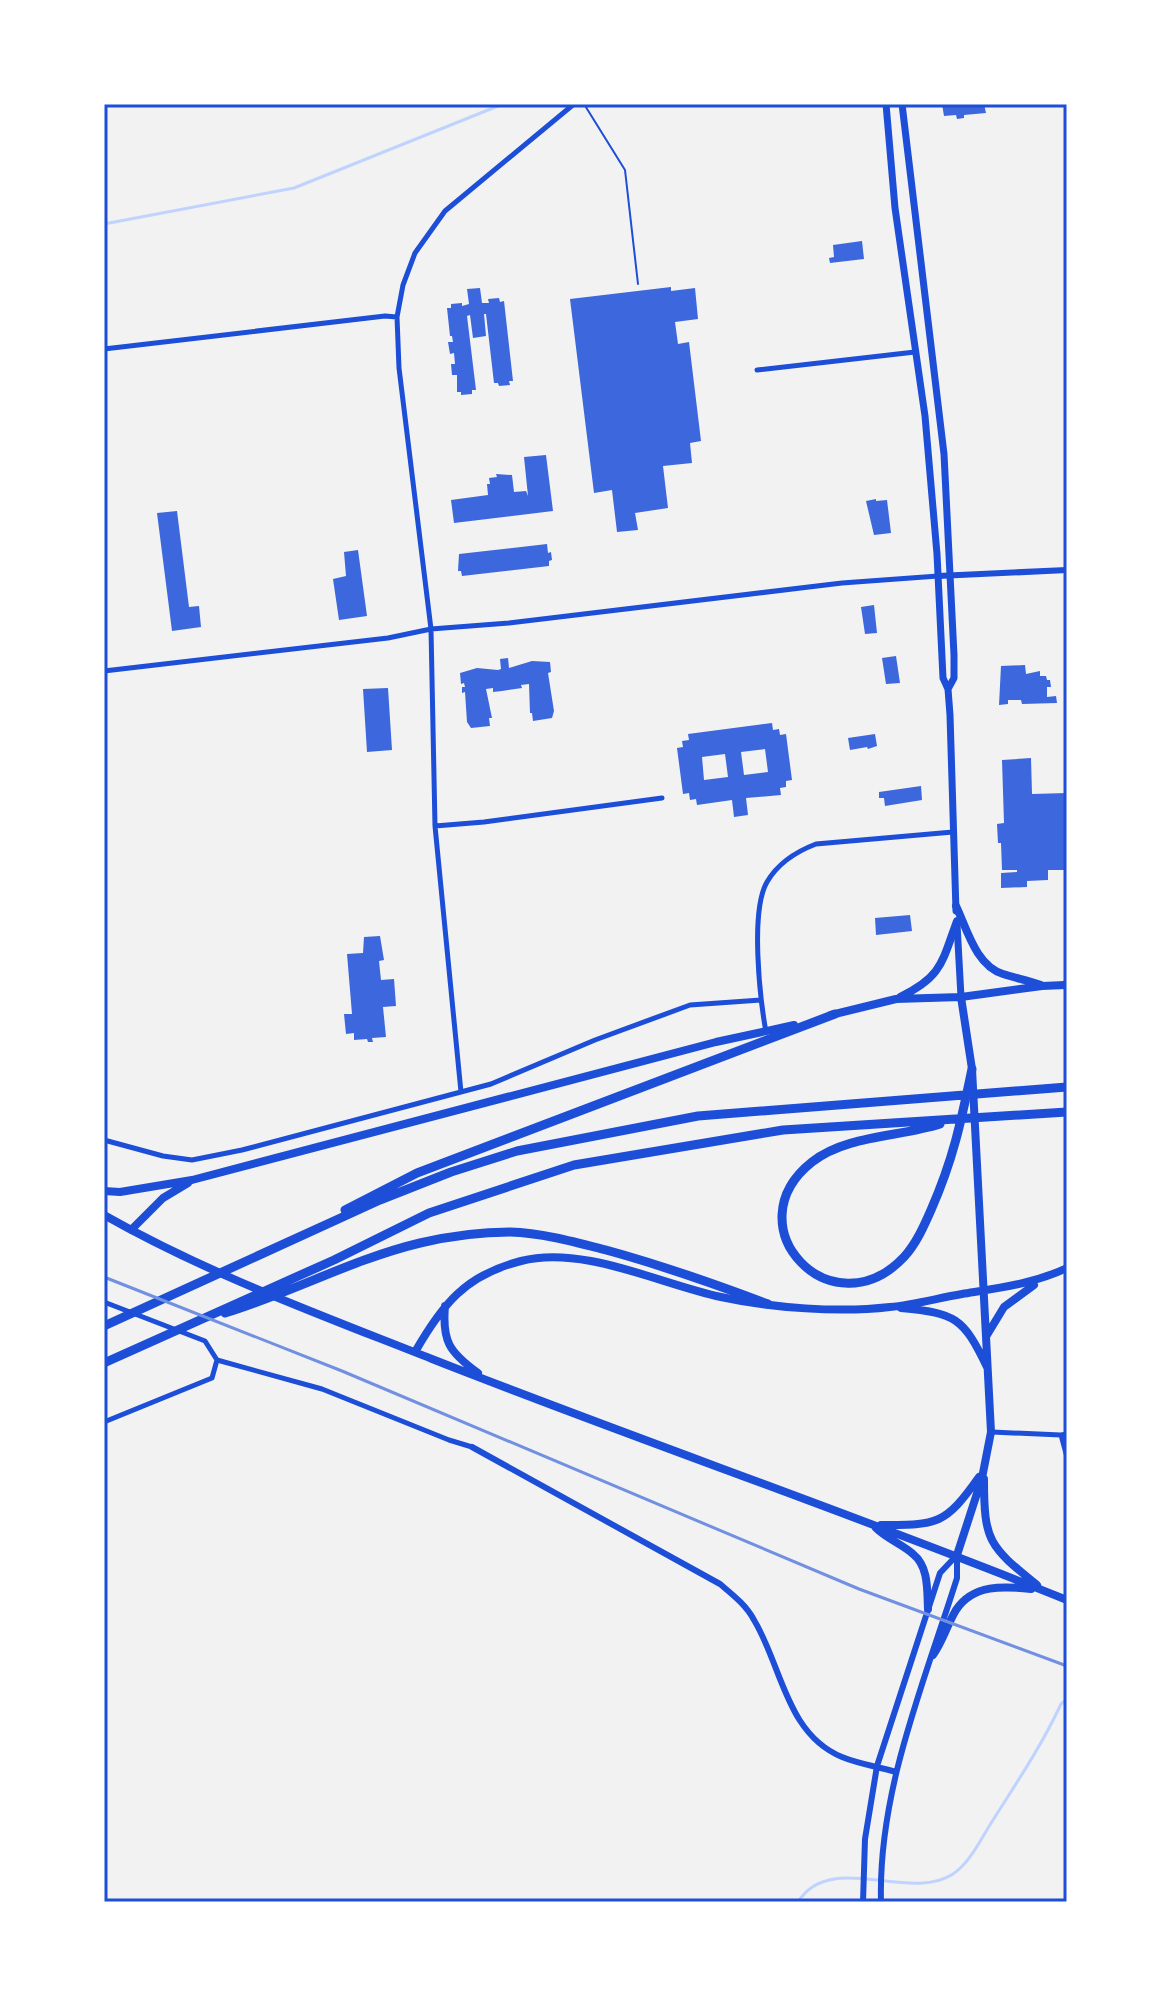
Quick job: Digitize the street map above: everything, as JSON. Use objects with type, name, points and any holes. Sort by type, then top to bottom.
[{"type":"highway","points":[[288,1241],[417,1173],[835,1014]]},
{"type":"highway","points":[[955,1120],[919,1131],[859,1142],[832,1150],[812,1161],[796,1178],[785,1198],[782,1216],[784,1236],[792,1255],[825,1280],[842,1283],[872,1277],[904,1257],[922,1232],[948,1172],[972,1069]]},
{"type":"highway","points":[[104,1326],[288,1241],[451,1172],[517,1151],[698,1116],[1067,1087]]},
{"type":"highway","points":[[104,1363],[334,1260],[429,1213],[574,1165],[783,1130],[1067,1112]]},
{"type":"highway","points":[[184,1326],[263,1302],[338,1271],[419,1243],[476,1233],[514,1232],[561,1238],[630,1257],[768,1304]]},
{"type":"main road","points":[[886,104],[895,208],[925,416],[943,678],[948,689],[961,997],[972,1069],[989,1372],[991,1432],[984,1469],[957,1555]]},
{"type":"main road","points":[[902,104],[944,454],[954,678],[948,689]]},
{"type":"main road","points":[[956,906],[979,954],[989,967],[1001,974],[1042,986]]},
{"type":"main road","points":[[896,999],[932,978],[941,967],[957,921]]},
{"type":"main road","points":[[104,1191],[120,1192],[192,1180],[716,1042],[767,1033],[896,999],[961,997],[1066,985]]},
{"type":"main road","points":[[131,1230],[163,1198],[192,1180]]},
{"type":"main road","points":[[104,1215],[239,1283],[488,1381],[957,1555],[1067,1600]]},
{"type":"main road","points":[[415,1352],[437,1313],[460,1288],[485,1274],[522,1260],[553,1257],[585,1260],[722,1298],[812,1308],[892,1307],[941,1312],[964,1327],[976,1343],[989,1372]]},
{"type":"main road","points":[[987,1335],[1004,1307],[1025,1290],[1067,1268]]},
{"type":"main road","points":[[892,1307],[1045,1279]]},
{"type":"main road","points":[[445,1306],[447,1344],[460,1360],[488,1381]]},
{"type":"main road","points":[[872,1525],[914,1525],[940,1519],[960,1503],[984,1469]]},
{"type":"main road","points":[[984,1469],[984,1510],[995,1548],[1043,1590]]},
{"type":"main road","points":[[872,1525],[914,1555],[923,1567],[928,1609]]},
{"type":"main road","points":[[933,1655],[945,1638],[956,1610],[976,1592],[1002,1586],[1043,1590]]},
{"type":"street","points":[[461,1092],[435,826],[431,629],[399,368],[397,317],[403,285],[415,253],[445,211],[574,104]]},
{"type":"street","points":[[104,349],[397,317]]},
{"type":"street","points":[[757,370],[915,352]]},
{"type":"street","points":[[104,671],[388,638],[431,629],[509,623],[842,583],[1067,570]]},
{"type":"street","points":[[435,826],[662,798]]},
{"type":"street","points":[[767,1033],[761,1000],[761,899],[765,884],[787,858],[816,844],[954,832]]},
{"type":"street","points":[[104,1140],[163,1156],[192,1160],[242,1150],[491,1084],[595,1040],[690,1005],[761,1000]]},
{"type":"street","points":[[104,1302],[205,1341],[217,1360],[322,1389],[472,1447],[720,1584],[753,1617],[787,1698],[803,1726],[841,1757],[896,1772]]},
{"type":"street","points":[[104,1422],[212,1378],[217,1360]]},
{"type":"street","points":[[991,1432],[1064,1434],[1067,1457]]},
{"type":"street","points":[[863,1902],[865,1839],[877,1766],[940,1573],[957,1555]]},
{"type":"street","points":[[881,1902],[884,1842],[896,1772],[957,1578],[957,1555]]},
{"type":"lane","points":[[584,104],[625,170],[638,284]]},
{"type":"building","points":[[942,104],[984,104],[986,113],[964,115],[964,118],[957,119],[956,115],[944,116]]},
{"type":"building","points":[[862,241],[864,259],[830,263],[829,258],[834,257],[833,245]]},
{"type":"building","points":[[671,287],[671,291],[695,288],[698,319],[675,322],[678,344],[689,342],[701,441],[690,443],[692,463],[663,466],[668,508],[635,513],[638,530],[617,532],[612,490],[594,493],[570,299]]},
{"type":"building","points":[[480,288],[482,303],[499,298],[500,302],[504,301],[513,381],[509,381],[510,385],[494,383],[486,314],[486,336],[473,338],[470,315],[467,316],[476,390],[472,390],[472,394],[461,395],[457,392],[457,375],[452,375],[451,364],[455,364],[448,342],[453,342],[447,308],[451,308],[451,304],[469,304],[467,289]]},
{"type":"building","points":[[546,455],[553,511],[454,523],[451,500],[488,495],[489,478],[497,477],[496,474],[512,475],[514,492],[526,491],[528,496],[524,457]]},
{"type":"building","points":[[887,500],[891,533],[874,535],[866,501]]},
{"type":"building","points":[[177,511],[189,607],[199,606],[201,627],[172,631],[157,513]]},
{"type":"building","points":[[547,544],[552,560],[549,566],[462,576],[458,571],[459,554]]},
{"type":"building","points":[[358,550],[367,616],[339,620],[333,579],[346,576],[344,552]]},
{"type":"building","points":[[874,605],[877,633],[865,634],[861,607]]},
{"type":"building","points":[[896,656],[900,683],[886,684],[882,658]]},
{"type":"building","points":[[508,658],[509,668],[532,661],[550,662],[552,718],[533,721],[529,684],[493,692],[493,688],[486,689],[492,718],[489,718],[490,726],[471,728],[467,722],[465,692],[462,693],[462,687],[465,687],[464,683],[461,684],[460,673],[477,668],[498,670],[501,669],[500,659]]},
{"type":"building","points":[[1025,665],[1026,674],[1040,671],[1040,676],[1050,680],[1047,697],[1056,696],[1057,703],[1022,704],[1021,700],[1008,700],[1008,704],[999,705],[1001,666]]},
{"type":"building","points":[[388,688],[392,750],[367,752],[363,689]]},
{"type":"building","points":[[772,723],[773,730],[779,729],[780,735],[786,734],[792,780],[786,781],[786,787],[780,788],[781,795],[746,798],[748,815],[734,817],[732,800],[697,805],[696,799],[690,800],[689,793],[683,794],[677,748],[683,747],[682,741],[689,740],[688,734]],"holes":[[[765,749],[768,772],[744,775],[741,752]],[[725,754],[728,777],[704,780],[702,757]]]},
{"type":"building","points":[[875,734],[877,746],[850,750],[848,738]]},
{"type":"building","points":[[1031,758],[1032,794],[1067,793],[1067,870],[1048,870],[1048,880],[1027,881],[1027,887],[1001,888],[1001,873],[1017,872],[1002,870],[1001,843],[998,843],[997,824],[1004,823],[1002,760]]},
{"type":"building","points":[[921,786],[922,800],[885,806],[884,798],[879,798],[879,792]]},
{"type":"building","points":[[910,915],[912,931],[876,935],[875,918]]},
{"type":"building","points":[[380,936],[384,960],[379,961],[381,980],[394,979],[396,1006],[383,1007],[386,1037],[372,1038],[373,1042],[354,1040],[354,1033],[346,1034],[344,1014],[352,1014],[347,954],[363,953],[364,937]]},
{"type":"waterway","points":[[104,224],[294,188],[503,104]]},
{"type":"waterway","points":[[798,1902],[812,1887],[830,1880],[850,1878],[915,1883],[935,1881],[953,1874],[975,1849],[1061,1704],[1067,1699]]},
{"type":"railway","points":[[104,1277],[342,1371],[859,1589],[1067,1666]]}]
